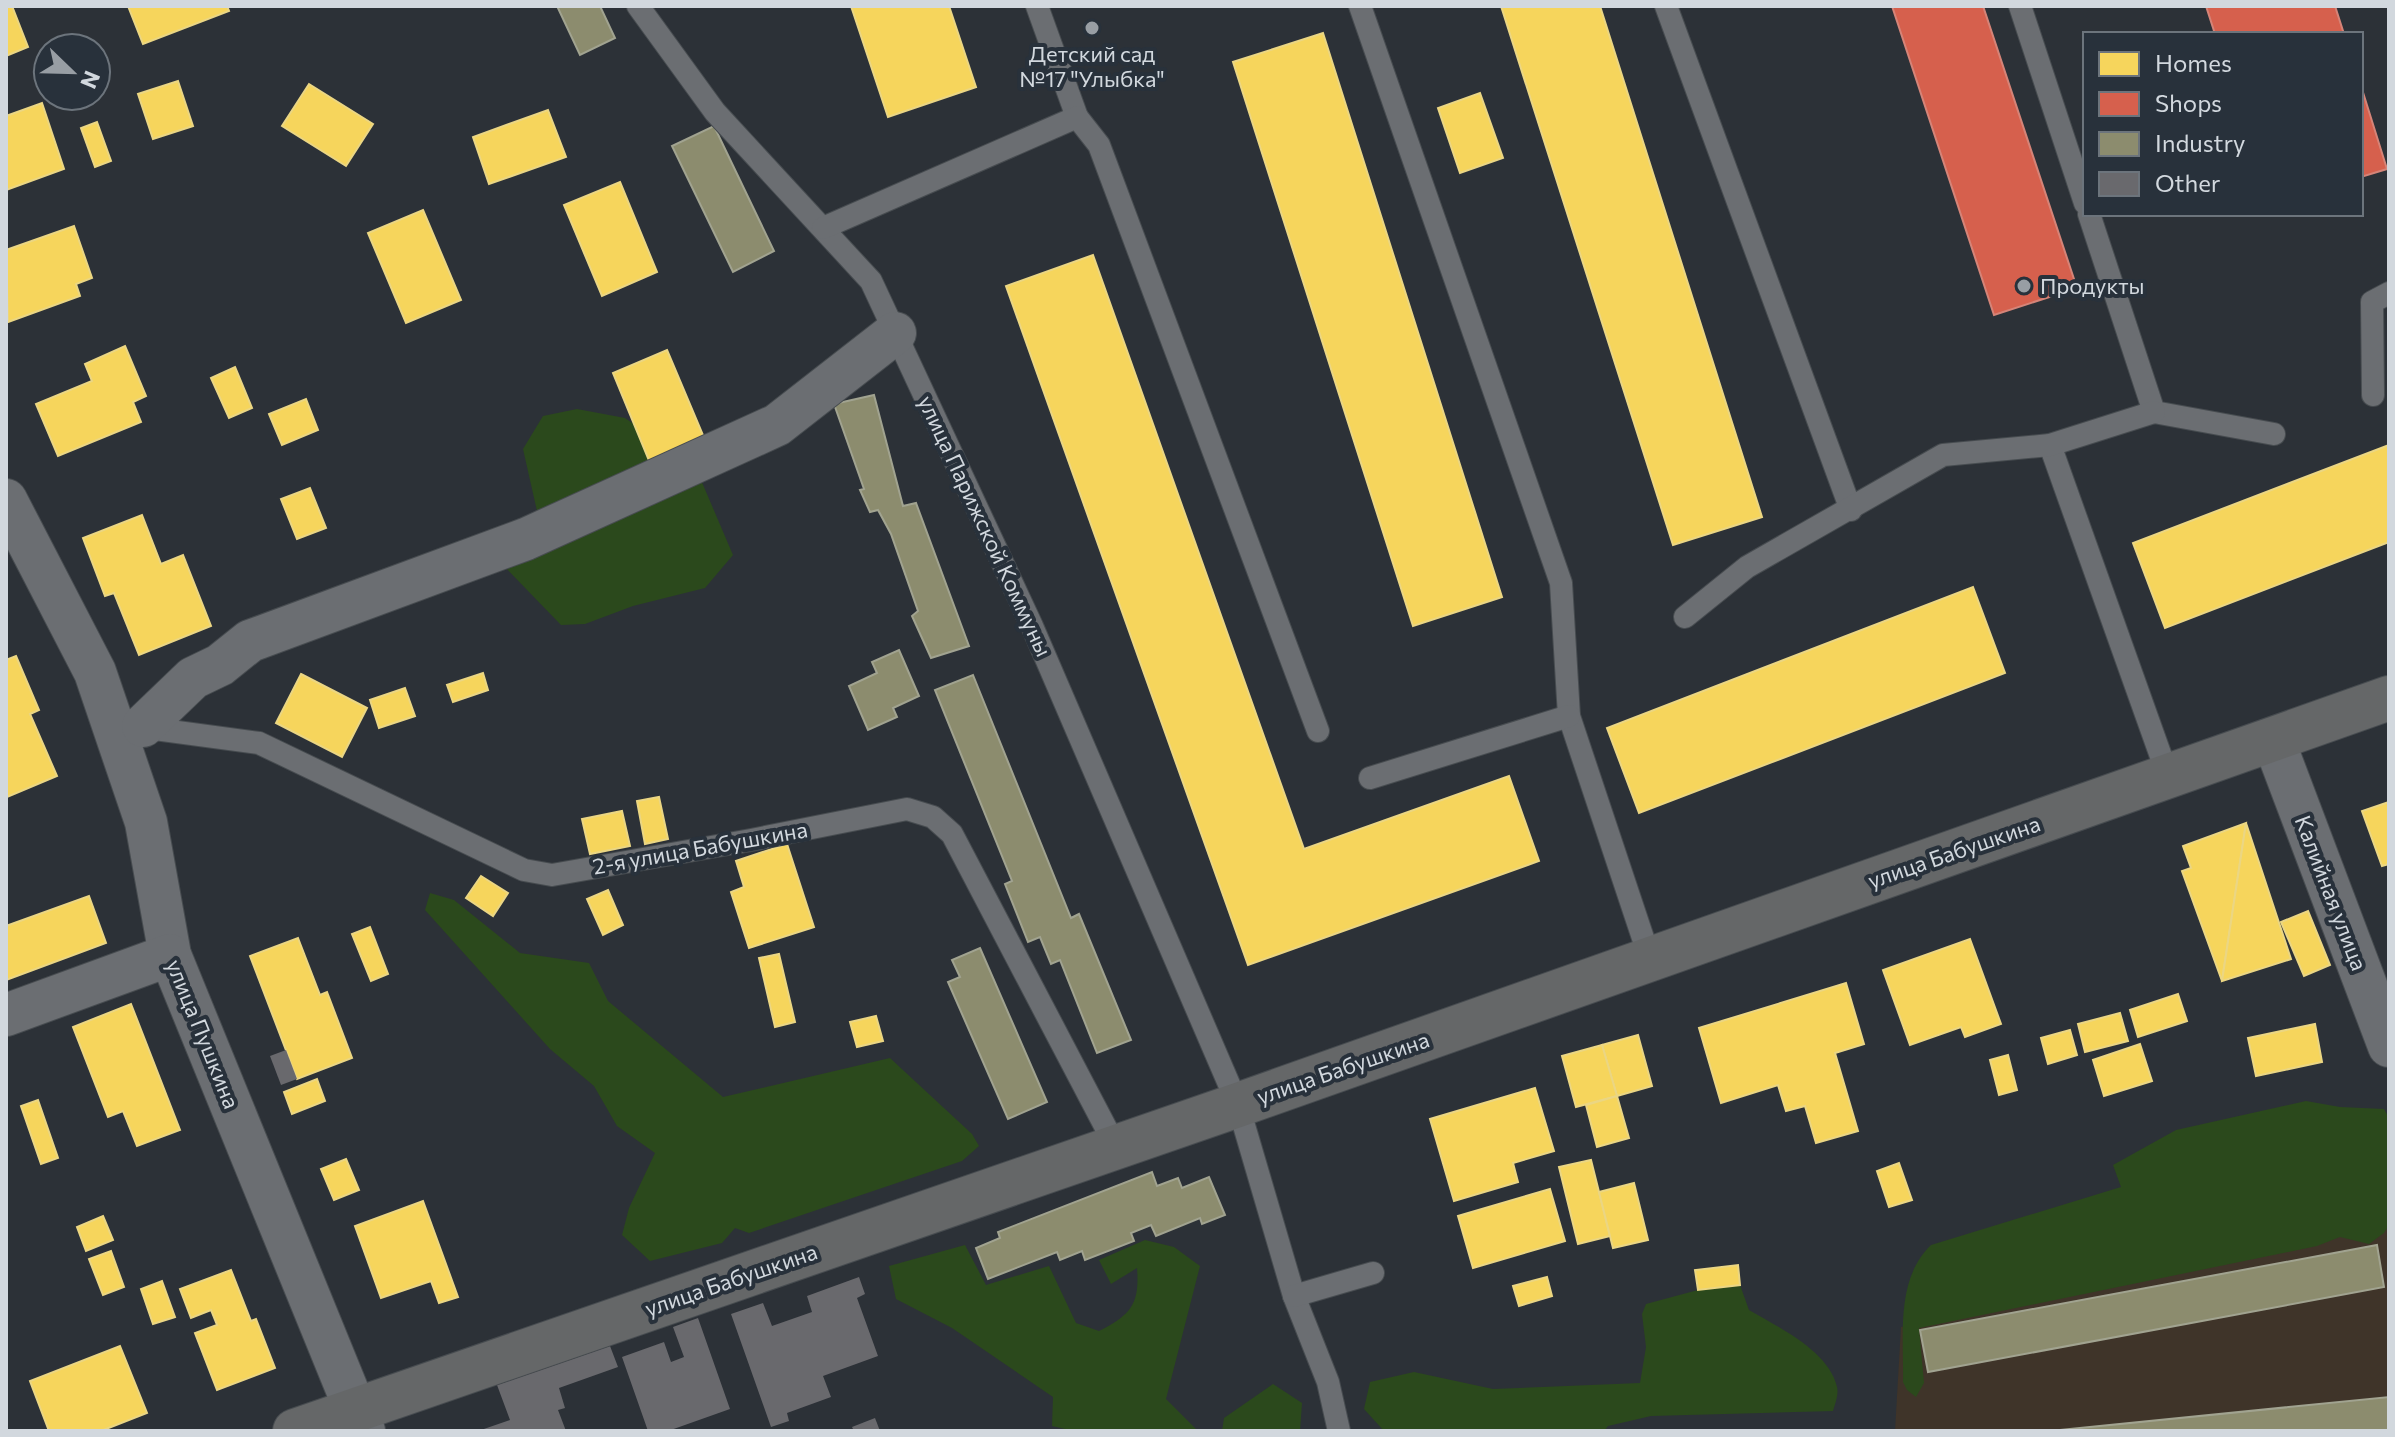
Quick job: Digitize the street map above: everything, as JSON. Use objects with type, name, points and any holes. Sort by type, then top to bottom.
[{"type":"street","points":[[130,730],[193,678],[220,665],[250,641],[526,539],[777,425],[895,333]]},
{"type":"street","name":"улица Пушкина","points":[[6,500],[95,672],[130,730],[170,955],[360,1420]]},
{"type":"street","name":"улица Бабушкина","points":[[295,1431],[360,1420],[1116,1147],[2389,698]]},
{"type":"street","name":"Калийная улица","points":[[2273,739],[2389,1046]]},
{"type":"street","points":[[6,1015],[170,955]]},
{"type":"lane","name":"улица Парижской Коммуны","points":[[638,6],[715,112],[871,281],[1032,626],[1238,1105],[1294,1296],[1328,1382],[1339,1431]]},
{"type":"lane","points":[[1037,6],[1077,117],[1099,145],[1318,731]]},
{"type":"lane","points":[[1360,6],[1561,583],[1569,716],[1650,959]]},
{"type":"lane","points":[[1666,6],[1851,510]]},
{"type":"lane","points":[[2020,6],[2083,197]]},
{"type":"lane","points":[[823,228],[1077,117]]},
{"type":"lane","points":[[2090,216],[2154,412]]},
{"type":"lane","points":[[2373,395],[2372,302],[2389,293]]},
{"type":"lane","points":[[1685,617],[1747,567],[1943,455],[2050,445],[2154,412],[2274,434]]},
{"type":"lane","points":[[2050,445],[2168,776]]},
{"type":"lane","points":[[1370,778],[1569,716]]},
{"type":"lane","name":"2-я улица Бабушкина","points":[[130,730],[259,743],[524,870],[552,875],[907,809],[933,817],[952,834],[1116,1147]]},
{"type":"lane","points":[[1294,1296],[1373,1273]]},
{"type":"shaded area","points":[[2389,1215],[2389,1431],[1895,1431],[1901,1327]]},
{"type":"green space","points":[[577,409],[625,418],[695,466],[733,555],[705,588],[633,606],[585,624],[561,625],[503,565],[537,511],[523,449],[543,416]]},
{"type":"green space","points":[[430,893],[454,900],[520,953],[589,963],[608,1001],[723,1097],[890,1058],[972,1134],[979,1146],[962,1161],[749,1233],[735,1228],[722,1243],[650,1261],[622,1235],[629,1208],[655,1153],[617,1126],[594,1086],[550,1049],[425,910]]},
{"type":"green space","points":[[2306,1101],[2340,1107],[2384,1109],[2389,1118],[2389,1225],[2369,1244],[2340,1237],[2317,1246],[1919,1328],[1924,1383],[1916,1397],[1907,1390],[1903,1382],[1904,1309],[1912,1275],[1931,1245],[2121,1187],[2113,1165],[2176,1130]]},
{"type":"green space","points":[[1145,1240],[1174,1247],[1200,1266],[1166,1399],[1198,1431],[1074,1431],[1052,1426],[1053,1397],[952,1328],[896,1299],[889,1266],[965,1245],[986,1285],[1049,1266],[1076,1323],[1099,1331],[1118,1320],[1131,1307],[1138,1281],[1137,1268],[1111,1284],[1099,1260]]},
{"type":"green space","points":[[1740,1285],[1749,1310],[1801,1341],[1824,1362],[1837,1387],[1833,1411],[1651,1416],[1608,1426],[1604,1431],[1384,1431],[1364,1409],[1370,1382],[1414,1372],[1493,1389],[1640,1383],[1646,1347],[1642,1314],[1646,1304],[1698,1290]]},
{"type":"green space","points":[[1273,1384],[1302,1403],[1300,1431],[1222,1431],[1224,1418]]},
{"type":"building: Homes","points":[[6,6],[12,6],[28,47],[6,56]]},
{"type":"building: Homes","points":[[128,6],[227,6],[229,11],[143,44]]},
{"type":"building: Homes","points":[[851,6],[949,6],[976,87],[888,117]]},
{"type":"building: Homes","points":[[1501,6],[1600,6],[1762,517],[1673,545]]},
{"type":"building: Homes","points":[[1323,33],[1502,597],[1413,626],[1233,62]]},
{"type":"building: Homes","points":[[178,81],[193,126],[153,139],[138,94]]},
{"type":"building: Homes","points":[[309,84],[373,124],[346,166],[282,126]]},
{"type":"building: Homes","points":[[1480,93],[1503,158],[1460,173],[1438,108]]},
{"type":"building: Homes","points":[[32,107],[32,112],[45,112],[64,169],[6,190],[6,116]]},
{"type":"building: Homes","points":[[548,110],[566,157],[489,184],[473,137]]},
{"type":"building: Homes","points":[[97,122],[111,161],[95,167],[81,128]]},
{"type":"building: Homes","points":[[620,182],[657,272],[602,296],[564,205]]},
{"type":"building: Homes","points":[[423,210],[461,300],[406,323],[368,233]]},
{"type":"building: Homes","points":[[74,226],[92,278],[76,284],[80,296],[8,322],[6,250]]},
{"type":"building: Homes","points":[[1093,255],[1304,849],[1509,776],[1539,861],[1248,965],[1006,286]]},
{"type":"building: Homes","points":[[125,346],[146,396],[133,402],[141,422],[58,456],[36,404],[92,381],[85,364]]},
{"type":"building: Homes","points":[[667,350],[705,440],[650,463],[613,373]]},
{"type":"building: Homes","points":[[235,367],[252,408],[229,418],[211,378]]},
{"type":"building: Homes","points":[[306,399],[318,430],[282,445],[269,414]]},
{"type":"building: Homes","points":[[2389,445],[2389,542],[2165,628],[2133,543]]},
{"type":"building: Homes","points":[[310,488],[326,528],[297,539],[281,499]]},
{"type":"building: Homes","points":[[142,515],[161,564],[183,555],[211,626],[139,655],[114,593],[105,596],[83,538]]},
{"type":"building: Homes","points":[[1973,587],[2005,673],[1639,813],[1607,728]]},
{"type":"building: Homes","points":[[16,656],[39,710],[30,714],[57,776],[7,797],[6,660]]},
{"type":"building: Homes","points":[[483,673],[488,690],[453,702],[447,685]]},
{"type":"building: Homes","points":[[301,674],[367,708],[342,757],[276,723]]},
{"type":"building: Homes","points":[[405,688],[415,716],[379,728],[370,700]]},
{"type":"building: Homes","points":[[659,797],[668,839],[645,844],[637,801]]},
{"type":"building: Homes","points":[[2389,802],[2389,864],[2382,866],[2362,811]]},
{"type":"building: Homes","points":[[622,811],[630,846],[590,854],[582,819]]},
{"type":"building: Homes","points":[[2246,823],[2222,981],[2182,871],[2191,868],[2183,846]]},
{"type":"building: Homes","points":[[2246,823],[2291,959],[2222,981]]},
{"type":"building: Homes","points":[[787,844],[814,927],[749,948],[731,892],[744,887],[736,861]]},
{"type":"building: Homes","points":[[481,876],[508,893],[493,916],[466,898]]},
{"type":"building: Homes","points":[[608,890],[623,925],[603,935],[587,899]]},
{"type":"building: Homes","points":[[89,896],[106,943],[6,980],[6,926]]},
{"type":"building: Homes","points":[[2308,911],[2330,965],[2304,976],[2281,922]]},
{"type":"building: Homes","points":[[370,927],[388,974],[371,981],[352,934]]},
{"type":"building: Homes","points":[[298,938],[320,995],[327,992],[352,1058],[297,1079],[250,956]]},
{"type":"building: Homes","points":[[1970,939],[2001,1024],[1965,1037],[1961,1027],[1910,1045],[1883,970]]},
{"type":"building: Homes","points":[[779,954],[795,1022],[775,1027],[759,958]]},
{"type":"building: Homes","points":[[1846,983],[1864,1044],[1835,1053],[1858,1131],[1816,1143],[1805,1106],[1786,1111],[1778,1085],[1721,1103],[1699,1028]]},
{"type":"building: Homes","points":[[2178,994],[2187,1021],[2138,1037],[2130,1010]]},
{"type":"building: Homes","points":[[131,1004],[180,1130],[137,1146],[123,1111],[108,1117],[73,1027]]},
{"type":"building: Homes","points":[[2120,1013],[2128,1041],[2085,1052],[2078,1024]]},
{"type":"building: Homes","points":[[876,1016],[883,1041],[857,1047],[850,1022]]},
{"type":"building: Homes","points":[[2315,1024],[2322,1062],[2256,1076],[2248,1038]]},
{"type":"building: Homes","points":[[2070,1030],[2077,1055],[2048,1064],[2041,1038]]},
{"type":"building: Homes","points":[[1638,1035],[1652,1086],[1617,1096],[1602,1045]]},
{"type":"building: Homes","points":[[2140,1044],[2152,1081],[2104,1096],[2093,1060]]},
{"type":"building: Homes","points":[[1602,1045],[1617,1096],[1576,1107],[1562,1056]]},
{"type":"building: Homes","points":[[2008,1055],[2017,1090],[1999,1095],[1990,1060]]},
{"type":"building: Homes","points":[[317,1079],[325,1101],[292,1114],[284,1092]]},
{"type":"building: Homes","points":[[1535,1088],[1554,1151],[1513,1163],[1518,1182],[1454,1201],[1430,1119]]},
{"type":"building: Homes","points":[[1617,1096],[1629,1138],[1597,1147],[1586,1105]]},
{"type":"building: Homes","points":[[38,1100],[58,1158],[41,1164],[21,1106]]},
{"type":"building: Homes","points":[[346,1159],[359,1190],[334,1200],[321,1169]]},
{"type":"building: Homes","points":[[1591,1160],[1610,1236],[1578,1244],[1559,1167]]},
{"type":"building: Homes","points":[[1899,1163],[1912,1200],[1889,1207],[1877,1171]]},
{"type":"building: Homes","points":[[1634,1183],[1648,1240],[1613,1248],[1599,1192]]},
{"type":"building: Homes","points":[[1550,1189],[1565,1241],[1473,1268],[1458,1216]]},
{"type":"building: Homes","points":[[423,1201],[458,1297],[439,1303],[431,1281],[381,1298],[355,1226]]},
{"type":"building: Homes","points":[[103,1216],[113,1240],[86,1251],[77,1227]]},
{"type":"building: Homes","points":[[111,1251],[124,1287],[103,1295],[89,1259]]},
{"type":"building: Homes","points":[[1738,1265],[1740,1285],[1698,1290],[1695,1270]]},
{"type":"building: Homes","points":[[231,1270],[251,1321],[256,1319],[275,1368],[217,1390],[195,1333],[217,1325],[211,1310],[191,1318],[180,1289]]},
{"type":"building: Homes","points":[[1547,1277],[1552,1296],[1519,1306],[1513,1286]]},
{"type":"building: Homes","points":[[162,1281],[175,1317],[153,1324],[141,1289]]},
{"type":"building: Homes","points":[[120,1346],[147,1413],[101,1431],[49,1431],[30,1381]]},
{"type":"building: Shops","points":[[1892,6],[1983,6],[2077,288],[1994,315]]},
{"type":"building: Shops","points":[[2206,6],[2335,6],[2343,32],[2214,32]]},
{"type":"building: Shops","points":[[2363,92],[2387,169],[2363,176]]},
{"type":"building: Industry","points":[[557,6],[600,6],[615,38],[580,55]]},
{"type":"building: Industry","points":[[714,126],[774,251],[733,272],[672,146]]},
{"type":"building: Industry","points":[[874,395],[903,506],[916,503],[969,646],[931,658],[912,616],[918,611],[891,534],[878,510],[870,512],[860,490],[864,489],[834,404]]},
{"type":"building: Industry","points":[[899,650],[919,696],[893,708],[897,717],[868,730],[849,686],[877,673],[872,662]]},
{"type":"building: Industry","points":[[973,675],[1071,918],[1079,914],[1131,1040],[1097,1053],[1060,960],[1051,964],[1040,937],[1028,942],[1005,884],[1012,881],[935,690]]},
{"type":"building: Industry","points":[[980,948],[1047,1102],[1008,1119],[948,982],[960,977],[952,960]]},
{"type":"building: Industry","points":[[1152,1172],[1157,1186],[1178,1178],[1182,1188],[1209,1177],[1225,1215],[1202,1224],[1200,1218],[1156,1236],[1151,1225],[1131,1233],[1134,1241],[1085,1260],[1082,1251],[1060,1260],[1057,1252],[988,1279],[976,1248],[1000,1238],[998,1232]]},
{"type":"building: Industry","points":[[2377,1245],[2384,1287],[1928,1372],[1920,1330]]},
{"type":"building: Industry","points":[[2389,1397],[2389,1431],[2050,1431]]},
{"type":"building: Other","points":[[286,1050],[297,1079],[281,1085],[270,1056]]},
{"type":"building: Other","points":[[859,1277],[865,1294],[857,1298],[878,1356],[823,1376],[831,1397],[787,1413],[789,1421],[771,1427],[731,1314],[763,1303],[772,1326],[812,1312],[807,1296]]},
{"type":"building: Other","points":[[698,1318],[730,1409],[668,1431],[648,1431],[622,1357],[664,1342],[671,1362],[684,1357],[673,1327]]},
{"type":"building: Other","points":[[610,1346],[618,1367],[559,1388],[565,1408],[558,1410],[566,1431],[478,1431],[510,1420],[497,1385]]},
{"type":"building: Other","points":[[875,1418],[880,1431],[854,1431],[852,1427]]},
{"type":"place","name":"Детский сад №17 \"Улыбка\"","points":[[1092,28]]},
{"type":"place","name":"Продукты","points":[[2024,286]]}]
